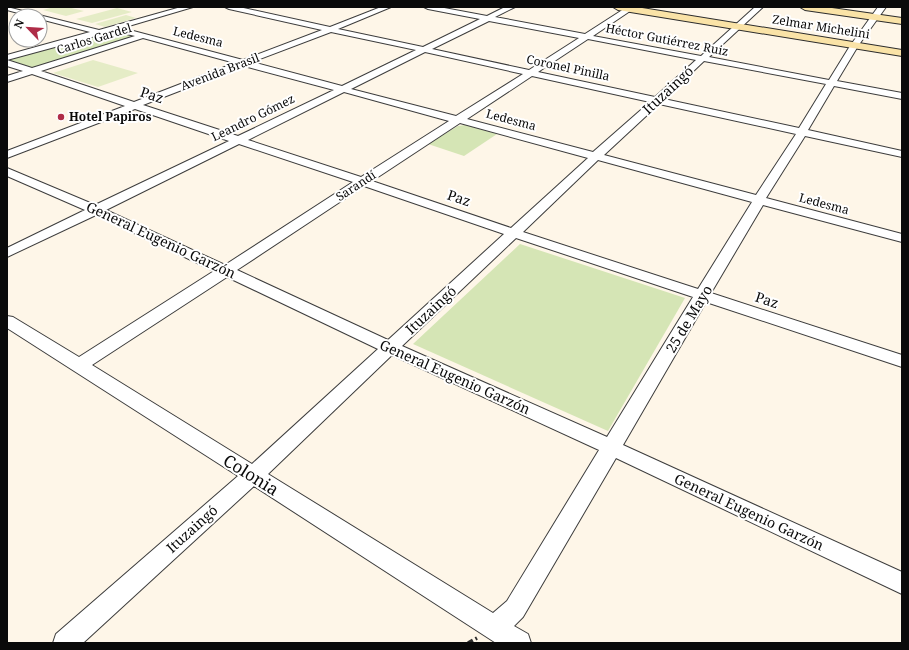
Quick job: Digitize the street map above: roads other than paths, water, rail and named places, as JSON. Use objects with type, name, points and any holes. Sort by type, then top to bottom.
[{"type":"street","points":[[7,58],[189,7]]},
{"type":"street","name":"Coronel Pinilla","points":[[229,7],[902,154]]},
{"type":"street","name":"Avenida Brasil","points":[[326,28],[374,7]]},
{"type":"street","name":"Avenida Brasil","points":[[7,155],[129,104],[239,61],[387,7]]},
{"type":"street","name":"Héctor Gutiérrez Ruiz","points":[[428,7],[902,96]]},
{"type":"street","name":"Leandro Gómez","points":[[7,253],[511,7]]},
{"type":"street","name":"Ituzaingó","points":[[65,643],[252,476],[596,156],[759,7]]},
{"type":"street","points":[[805,7],[902,21]]},
{"type":"street","name":"25 de Mayo","points":[[495,628],[515,609],[760,200],[854,46],[882,7]]},
{"type":"street","name":"Zelmar Michelini","points":[[627,8],[902,53]]},
{"type":"street","name":"Sarandí","points":[[80,365],[532,73],[587,37],[627,8]]},
{"type":"street","points":[[48,18],[99,32]]},
{"type":"street","name":"Ledesma","points":[[113,28],[902,238]]},
{"type":"street","name":"Carlos Gardel","points":[[7,79],[143,36]]},
{"type":"street","name":"Paz","points":[[7,63],[513,233],[902,361]]},
{"type":"street","name":"Avenida Brasil","points":[[7,148],[129,104]]},
{"type":"street","name":"General Eugenio Garzón","points":[[10,177],[96,210],[391,348],[902,582]]},
{"type":"street","name":"Colonia","points":[[7,321],[80,365],[252,476],[519,643]]},
{"type":"place","name":"Hotel Papiros","points":[[61,117]]}]
